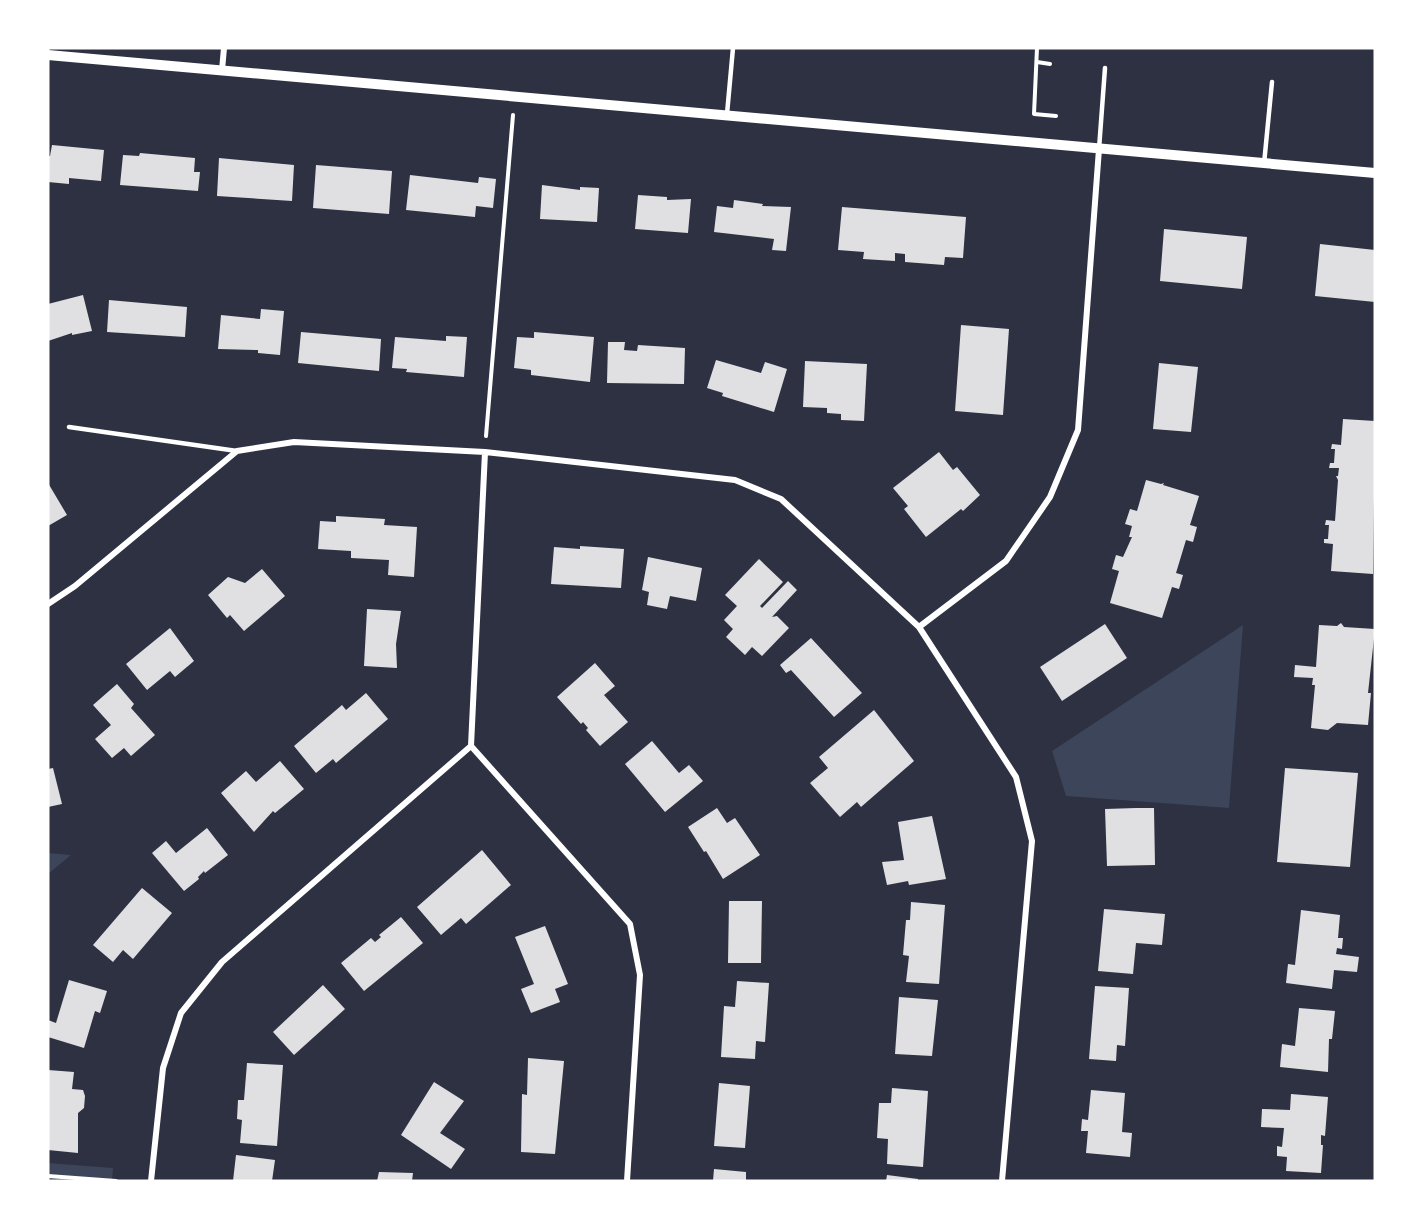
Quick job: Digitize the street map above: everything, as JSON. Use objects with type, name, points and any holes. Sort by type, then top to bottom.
[{"type":"street","points":[[222,70],[224,48]]},
{"type":"street","points":[[48,54],[1375,173]]},
{"type":"street","points":[[919,627],[1006,561],[1050,497],[1078,430],[1099,149]]},
{"type":"street","points":[[48,604],[75,586],[237,452],[294,442],[485,452],[735,480],[781,499],[919,627],[1016,777],[1032,841],[1002,1181]]},
{"type":"street","points":[[485,452],[471,746],[630,924],[640,975],[627,1181]]},
{"type":"street","points":[[151,1181],[163,1068],[181,1013],[222,962],[471,746]]},
{"type":"lane","points":[[727,115],[734,48]]},
{"type":"lane","points":[[1099,149],[1105,68]]},
{"type":"lane","points":[[1264,164],[1272,82]]},
{"type":"lane","points":[[69,426],[237,452]]},
{"type":"path","points":[[1037,48],[1034,114],[1056,116]]},
{"type":"path","points":[[1037,63],[1050,64]]},
{"type":"path","points":[[485,452],[514,96]]},
{"type":"path","points":[[48,1176],[116,1181]]},
{"type":"shaded area","points":[[1243,625],[1229,808],[1066,796],[1052,751]]},
{"type":"shaded area","points":[[48,853],[71,855],[48,874]]},
{"type":"shaded area","points":[[48,1163],[113,1168],[112,1181],[48,1181]]},
{"type":"building","points":[[52,145],[104,150],[101,181],[69,178],[69,184],[48,182],[48,156],[50,156]]},
{"type":"building","points":[[140,153],[195,158],[194,172],[200,172],[198,191],[120,185],[123,155],[139,156]]},
{"type":"building","points":[[219,158],[294,165],[292,201],[217,196]]},
{"type":"building","points":[[316,165],[392,171],[389,214],[313,208]]},
{"type":"building","points":[[410,175],[478,183],[479,177],[496,179],[493,208],[476,206],[475,217],[406,210]]},
{"type":"building","points":[[542,185],[580,190],[580,187],[599,188],[597,222],[540,219]]},
{"type":"building","points":[[638,195],[667,197],[667,200],[691,199],[688,233],[635,229]]},
{"type":"building","points":[[734,200],[763,204],[762,206],[791,207],[786,251],[772,250],[774,239],[714,232],[717,206],[733,208]]},
{"type":"building","points":[[842,207],[966,217],[963,258],[945,257],[944,265],[905,262],[905,254],[895,253],[895,261],[863,259],[864,252],[838,250]]},
{"type":"building","points":[[1164,229],[1247,237],[1242,289],[1160,281]]},
{"type":"building","points":[[1320,244],[1375,250],[1375,302],[1315,296]]},
{"type":"building","points":[[83,295],[92,331],[72,335],[72,333],[48,341],[48,304]]},
{"type":"building","points":[[109,300],[187,307],[185,337],[107,332]]},
{"type":"building","points":[[261,309],[284,311],[280,355],[258,353],[258,350],[218,349],[221,315],[260,319]]},
{"type":"building","points":[[961,325],[1009,329],[1003,415],[955,411]]},
{"type":"building","points":[[301,332],[381,339],[379,371],[298,363]]},
{"type":"building","points":[[534,332],[594,337],[590,382],[531,375],[531,370],[514,368],[517,337],[534,338]]},
{"type":"building","points":[[446,336],[467,337],[464,377],[406,372],[407,369],[392,368],[395,337],[446,341]]},
{"type":"building","points":[[608,342],[625,342],[624,350],[637,351],[638,345],[685,348],[684,384],[607,383]]},
{"type":"building","points":[[716,360],[761,373],[765,362],[787,369],[774,412],[722,396],[723,393],[707,388]]},
{"type":"building","points":[[805,361],[867,364],[864,421],[841,420],[841,414],[827,413],[827,408],[803,407]]},
{"type":"building","points":[[1159,363],[1198,367],[1191,432],[1153,429]]},
{"type":"building","points":[[1343,419],[1375,421],[1373,574],[1331,571],[1333,544],[1324,543],[1324,539],[1328,539],[1329,525],[1325,525],[1326,520],[1335,521],[1338,480],[1336,476],[1338,476],[1339,468],[1329,468],[1330,463],[1334,463],[1335,449],[1331,449],[1332,444],[1341,445]]},
{"type":"building","points":[[939,452],[953,470],[957,467],[980,495],[963,511],[961,509],[926,537],[904,509],[908,506],[893,488]]},
{"type":"building","points":[[1146,480],[1164,483],[1163,485],[1199,496],[1190,525],[1197,527],[1193,542],[1186,540],[1176,573],[1183,575],[1179,589],[1172,587],[1162,618],[1110,603],[1119,571],[1112,569],[1116,555],[1123,557],[1132,537],[1129,537],[1132,526],[1125,524],[1130,509],[1137,511]]},
{"type":"building","points":[[48,483],[67,515],[48,526]]},
{"type":"building","points":[[336,516],[385,519],[384,525],[417,527],[414,577],[388,575],[389,560],[351,558],[351,551],[318,549],[320,521],[336,522]]},
{"type":"building","points":[[580,546],[624,549],[621,588],[551,584],[554,547],[580,549]]},
{"type":"building","points":[[648,557],[702,568],[696,601],[670,596],[667,609],[647,605],[649,592],[642,590]]},
{"type":"building","points":[[759,559],[783,582],[760,606],[762,608],[788,581],[797,590],[772,617],[777,616],[789,628],[762,656],[752,647],[745,655],[726,637],[733,629],[724,620],[737,606],[725,595]]},
{"type":"building","points":[[262,569],[285,596],[244,631],[230,615],[227,618],[208,595],[228,577],[245,583]]},
{"type":"building","points":[[367,609],[401,611],[396,644],[397,668],[364,666]]},
{"type":"building","points":[[1341,623],[1344,627],[1375,629],[1368,693],[1371,693],[1368,725],[1337,723],[1328,730],[1311,728],[1315,685],[1312,685],[1313,678],[1294,677],[1295,665],[1316,667],[1319,625],[1337,626]]},
{"type":"building","points":[[1105,624],[1127,658],[1062,701],[1040,667]]},
{"type":"building","points":[[170,628],[194,661],[175,677],[170,671],[147,690],[126,664]]},
{"type":"building","points":[[811,638],[862,693],[834,717],[791,670],[786,673],[780,665]]},
{"type":"building","points":[[595,663],[615,686],[604,695],[628,722],[600,746],[586,730],[588,728],[583,722],[581,724],[557,697]]},
{"type":"building","points":[[117,684],[134,704],[131,708],[155,735],[131,756],[124,748],[112,758],[95,739],[111,725],[93,705]]},
{"type":"building","points":[[366,693],[388,719],[336,763],[333,759],[316,773],[294,746],[342,705],[346,710]]},
{"type":"building","points":[[874,710],[914,761],[861,807],[857,802],[840,817],[810,783],[828,768],[819,757]]},
{"type":"building","points":[[652,741],[679,773],[689,765],[703,781],[665,812],[625,764]]},
{"type":"building","points":[[280,761],[304,789],[275,813],[273,811],[254,832],[221,793],[246,771],[256,782]]},
{"type":"building","points":[[53,768],[62,804],[48,807],[48,769]]},
{"type":"building","points":[[1285,768],[1358,773],[1350,867],[1277,862]]},
{"type":"building","points":[[717,808],[727,823],[735,818],[760,855],[723,879],[688,827]]},
{"type":"building","points":[[1154,808],[1155,865],[1107,866],[1105,809]]},
{"type":"building","points":[[932,816],[946,879],[909,885],[908,881],[887,885],[882,862],[904,860],[898,822]]},
{"type":"building","points":[[207,828],[228,855],[205,873],[204,871],[198,877],[199,879],[184,891],[152,853],[166,841],[176,853]]},
{"type":"building","points":[[482,850],[511,885],[466,924],[461,918],[441,935],[417,907]]},
{"type":"building","points":[[142,888],[172,913],[133,959],[123,950],[113,962],[93,945]]},
{"type":"building","points":[[729,901],[762,901],[761,963],[728,963]]},
{"type":"building","points":[[911,902],[945,905],[939,984],[906,982],[909,956],[903,955],[906,920],[910,920]]},
{"type":"building","points":[[1104,909],[1165,914],[1162,945],[1136,943],[1133,974],[1098,971]]},
{"type":"building","points":[[1301,910],[1340,915],[1338,938],[1343,938],[1342,949],[1337,948],[1336,954],[1359,957],[1357,972],[1334,970],[1332,989],[1286,983],[1288,964],[1295,965]]},
{"type":"building","points":[[401,917],[423,943],[364,991],[341,963],[371,938],[375,942],[381,937],[379,935]]},
{"type":"building","points":[[545,926],[568,984],[555,989],[560,1002],[531,1013],[521,989],[534,984],[515,937]]},
{"type":"building","points":[[69,980],[107,991],[100,1013],[95,1011],[84,1048],[48,1037],[48,1020],[56,1023]]},
{"type":"building","points":[[737,981],[769,983],[765,1042],[756,1041],[755,1059],[721,1057],[724,1006],[735,1007]]},
{"type":"building","points":[[323,985],[345,1009],[294,1055],[273,1032]]},
{"type":"building","points":[[1095,986],[1129,988],[1125,1046],[1117,1045],[1116,1061],[1089,1059]]},
{"type":"building","points":[[899,997],[938,1000],[932,1056],[895,1054]]},
{"type":"building","points":[[1299,1008],[1335,1011],[1332,1039],[1329,1039],[1328,1072],[1280,1067],[1282,1044],[1295,1046]]},
{"type":"building","points":[[528,1058],[564,1061],[555,1154],[521,1152],[522,1094],[527,1095]]},
{"type":"building","points":[[247,1063],[283,1065],[277,1146],[240,1143],[242,1120],[237,1119],[238,1100],[244,1100]]},
{"type":"building","points":[[48,1070],[74,1072],[72,1089],[83,1090],[84,1108],[78,1113],[78,1153],[48,1150]]},
{"type":"building","points":[[434,1082],[464,1101],[440,1133],[465,1149],[451,1169],[401,1135]]},
{"type":"building","points":[[719,1083],[750,1086],[745,1148],[714,1146]]},
{"type":"building","points":[[892,1088],[928,1091],[923,1167],[887,1164],[888,1139],[877,1138],[879,1103],[891,1103]]},
{"type":"building","points":[[1091,1090],[1125,1093],[1122,1132],[1132,1133],[1130,1157],[1086,1153],[1088,1131],[1081,1131],[1082,1119],[1088,1120]]},
{"type":"building","points":[[1291,1094],[1328,1097],[1325,1136],[1321,1135],[1321,1145],[1323,1145],[1321,1173],[1286,1171],[1287,1157],[1277,1156],[1277,1146],[1282,1147],[1284,1128],[1261,1127],[1262,1109],[1290,1110]]},
{"type":"building","points":[[236,1155],[275,1160],[272,1181],[233,1181]]},
{"type":"building","points":[[714,1169],[746,1172],[746,1181],[713,1181]]},
{"type":"building","points":[[379,1172],[413,1173],[412,1181],[377,1181]]},
{"type":"building","points":[[887,1175],[918,1179],[918,1181],[886,1181]]}]
